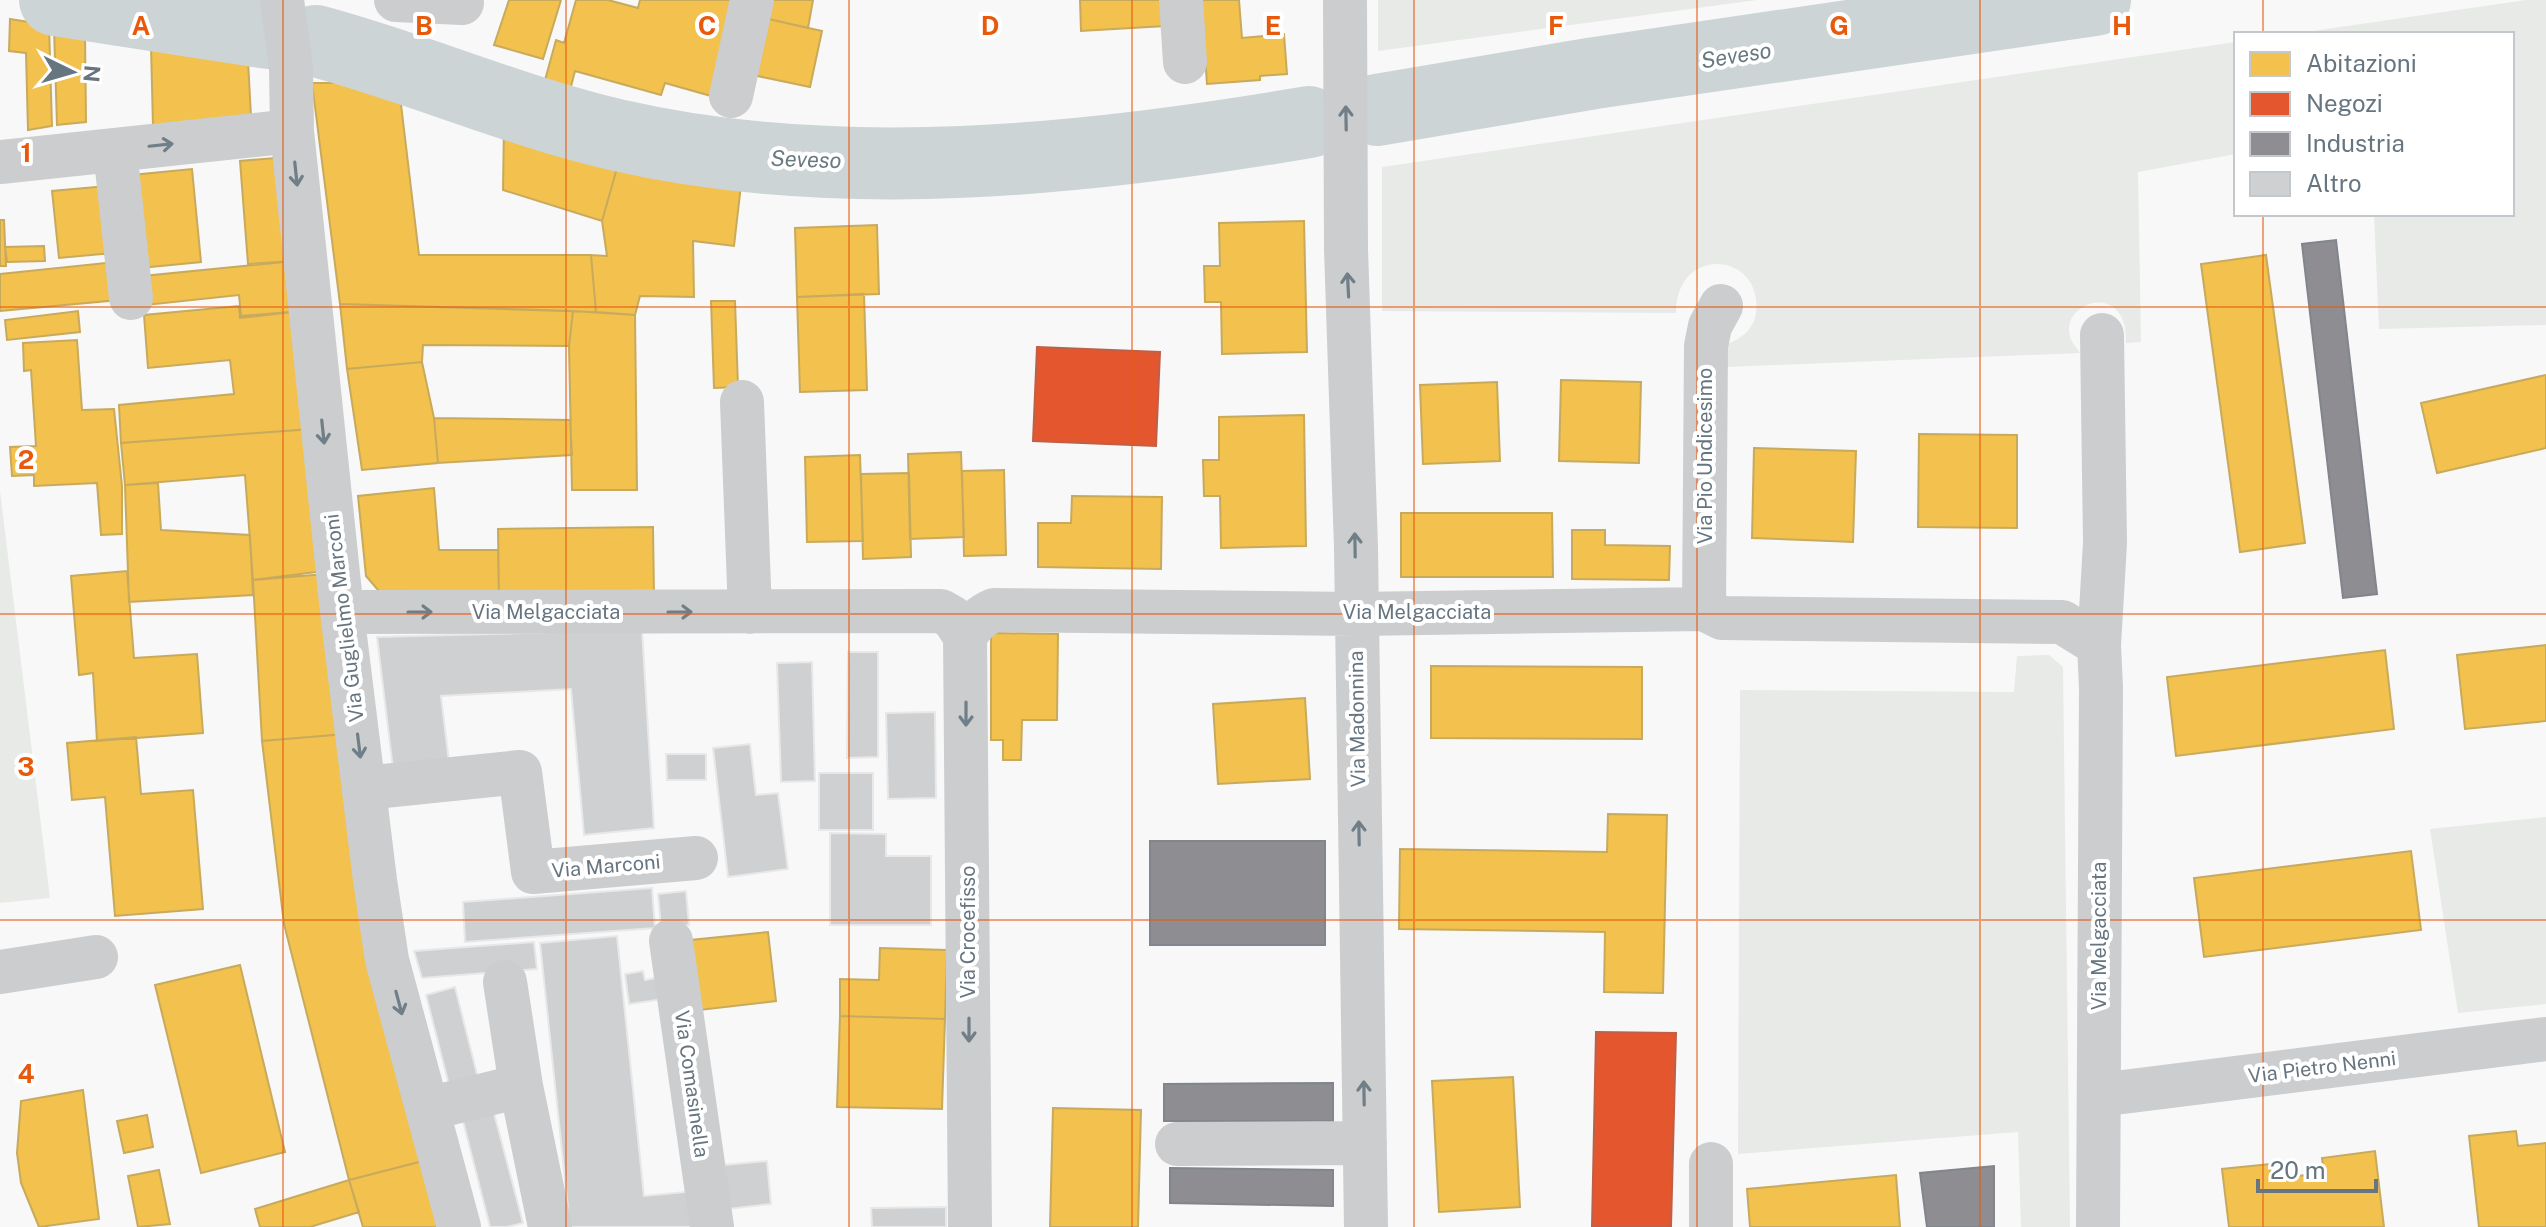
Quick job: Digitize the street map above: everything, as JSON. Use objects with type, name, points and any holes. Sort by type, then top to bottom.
[{"type":"street","points":[[396,0],[462,3]]},
{"type":"street","points":[[731,96],[752,0]]},
{"type":"street","points":[[1181,0],[1185,62]]},
{"type":"street","name":"Via Madonnina","points":[[1345,0],[1346,249],[1356,614],[1366,1227]]},
{"type":"street","name":"Via Guglielmo Marconi","points":[[282,2],[291,68],[292,131],[342,612],[387,960],[459,1227]]},
{"type":"street","points":[[0,162],[292,131]]},
{"type":"street","points":[[115,150],[131,298]]},
{"type":"street","name":"Via Pio Undicesimo","points":[[1704,609],[1706,346],[1710,326],[1721,306]]},
{"type":"street","name":"Via Melgacciata","points":[[2098,1227],[2099,645],[2105,543],[2102,335]]},
{"type":"street","points":[[742,402],[750,612]]},
{"type":"street","name":"Via Melgacciata","points":[[342,612],[941,611],[953,618],[965,636],[973,624],[994,610],[1356,614],[1704,609],[1722,618],[2062,622],[2099,645]]},
{"type":"street","name":"Via Crocefisso","points":[[965,636],[970,1227]]},
{"type":"street","name":"Via Marconi","points":[[364,788],[520,772],[533,872],[696,858]]},
{"type":"street","name":"Via Comasinella","points":[[671,941],[712,1227]]},
{"type":"street","points":[[0,972],[96,957]]},
{"type":"street","points":[[505,982],[521,1086],[550,1227]]},
{"type":"street","name":"Via Pietro Nenni","points":[[2099,1095],[2546,1039]]},
{"type":"street","points":[[427,1109],[521,1086]]},
{"type":"street","points":[[1177,1144],[1365,1143]]},
{"type":"street","points":[[1711,1164],[1711,1227]]},
{"type":"shaded area","points":[[1378,0],[1757,0],[1378,51]]},
{"type":"shaded area","points":[[2526,0],[2546,0],[2546,325],[2379,329],[2374,216],[2514,216],[2514,32],[2306,32]]},
{"type":"shaded area","points":[[2234,42],[2234,154],[2138,172],[2141,342],[2126,343],[2124,323],[2117,310],[2107,304],[2095,303],[2084,306],[2070,324],[2071,338],[2080,353],[1726,367],[1723,346],[1749,330],[1755,319],[1755,292],[1746,277],[1734,268],[1719,264],[1703,267],[1689,275],[1680,291],[1676,313],[1382,311],[1382,167]]},
{"type":"shaded area","points":[[0,491],[50,898],[0,903]]},
{"type":"shaded area","points":[[2049,655],[2063,667],[2070,1227],[2021,1227],[2018,1132],[1738,1154],[1740,690],[2014,692],[2017,656]]},
{"type":"shaded area","points":[[2546,817],[2546,1004],[2458,1013],[2430,829]]},
{"type":"building: Abitazioni","points":[[509,0],[561,0],[543,59],[494,45]]},
{"type":"building: Abitazioni","points":[[576,0],[608,0],[638,8],[640,0],[745,0],[718,98],[665,83],[661,95],[575,71],[568,98],[542,91],[556,40],[564,43]]},
{"type":"building: Abitazioni","points":[[764,0],[813,0],[808,28],[760,17]]},
{"type":"building: Abitazioni","points":[[1080,0],[1164,0],[1165,26],[1081,31]]},
{"type":"building: Abitazioni","points":[[1201,0],[1239,0],[1242,38],[1284,34],[1287,74],[1260,76],[1260,80],[1207,84]]},
{"type":"building: Abitazioni","points":[[760,17],[822,31],[810,87],[748,74]]},
{"type":"building: Abitazioni","points":[[10,19],[49,25],[52,126],[28,130],[26,53],[9,51]]},
{"type":"building: Abitazioni","points":[[54,28],[85,35],[86,122],[57,125]]},
{"type":"building: Abitazioni","points":[[151,46],[248,61],[251,116],[153,126]]},
{"type":"building: Abitazioni","points":[[312,83],[340,83],[400,96],[419,255],[591,255],[596,312],[340,304]]},
{"type":"building: Abitazioni","points":[[504,123],[621,154],[602,221],[503,190]]},
{"type":"building: Abitazioni","points":[[621,154],[741,185],[734,246],[693,241],[694,297],[640,296],[635,315],[596,312],[591,255],[607,256],[602,221]]},
{"type":"building: Abitazioni","points":[[275,158],[295,261],[248,264],[240,161]]},
{"type":"building: Abitazioni","points":[[192,169],[201,262],[141,268],[132,175]]},
{"type":"building: Abitazioni","points":[[107,186],[113,253],[59,258],[52,191]]},
{"type":"building: Abitazioni","points":[[0,220],[4,220],[6,266],[0,266]]},
{"type":"building: Abitazioni","points":[[1304,221],[1307,352],[1222,354],[1221,302],[1205,302],[1204,266],[1220,266],[1219,223]]},
{"type":"building: Abitazioni","points":[[877,225],[879,294],[797,297],[795,228]]},
{"type":"building: Abitazioni","points":[[44,246],[45,261],[7,262],[5,247]]},
{"type":"building: Abitazioni","points":[[2266,255],[2305,543],[2240,552],[2201,264]]},
{"type":"building: Abitazioni","points":[[295,261],[301,311],[241,316],[239,295],[146,305],[143,276]]},
{"type":"building: Abitazioni","points":[[115,262],[119,300],[0,311],[0,274]]},
{"type":"building: Abitazioni","points":[[864,294],[867,390],[800,392],[797,297]]},
{"type":"building: Abitazioni","points":[[711,301],[735,301],[738,387],[714,388]]},
{"type":"building: Abitazioni","points":[[340,304],[573,311],[569,346],[423,345],[422,362],[347,369]]},
{"type":"building: Abitazioni","points":[[239,306],[240,318],[301,311],[311,429],[121,443],[119,405],[234,394],[230,360],[148,368],[144,315]]},
{"type":"building: Abitazioni","points":[[78,311],[80,332],[7,340],[5,320]]},
{"type":"building: Abitazioni","points":[[573,311],[635,315],[637,490],[572,490],[569,346]]},
{"type":"building: Abitazioni","points":[[77,340],[82,410],[114,409],[122,486],[122,534],[101,535],[97,483],[34,486],[34,475],[12,476],[10,447],[36,446],[31,370],[24,371],[23,343]]},
{"type":"building: Abitazioni","points":[[422,362],[434,418],[438,463],[362,470],[347,369]]},
{"type":"building: Abitazioni","points":[[2546,375],[2546,448],[2437,473],[2421,403]]},
{"type":"building: Abitazioni","points":[[1561,380],[1641,382],[1639,463],[1559,461]]},
{"type":"building: Abitazioni","points":[[1497,382],[1500,461],[1423,464],[1420,385]]},
{"type":"building: Abitazioni","points":[[1304,415],[1306,546],[1221,548],[1220,496],[1204,496],[1203,460],[1219,460],[1219,417]]},
{"type":"building: Abitazioni","points":[[434,418],[570,420],[572,455],[438,463]]},
{"type":"building: Abitazioni","points":[[311,429],[325,571],[253,580],[245,475],[125,485],[121,443]]},
{"type":"building: Abitazioni","points":[[1919,434],[2017,435],[2017,528],[1918,527]]},
{"type":"building: Abitazioni","points":[[1754,448],[1856,451],[1853,542],[1752,538]]},
{"type":"building: Abitazioni","points":[[961,452],[964,537],[910,539],[908,454]]},
{"type":"building: Abitazioni","points":[[860,455],[863,541],[807,542],[805,457]]},
{"type":"building: Abitazioni","points":[[1004,470],[1006,555],[964,556],[962,471]]},
{"type":"building: Abitazioni","points":[[909,473],[911,557],[863,559],[861,474]]},
{"type":"building: Abitazioni","points":[[158,483],[161,530],[250,535],[253,595],[129,602],[125,485]]},
{"type":"building: Abitazioni","points":[[434,488],[439,550],[498,550],[499,596],[384,597],[366,576],[358,496]]},
{"type":"building: Abitazioni","points":[[1072,496],[1162,497],[1161,569],[1038,567],[1038,523],[1071,523]]},
{"type":"building: Abitazioni","points":[[1401,513],[1552,513],[1553,577],[1401,577]]},
{"type":"building: Abitazioni","points":[[653,527],[654,595],[499,596],[498,529]]},
{"type":"building: Abitazioni","points":[[1572,530],[1605,530],[1605,545],[1670,546],[1669,580],[1572,579]]},
{"type":"building: Abitazioni","points":[[127,571],[134,658],[197,654],[203,733],[97,741],[93,673],[79,675],[71,576]]},
{"type":"building: Abitazioni","points":[[325,574],[345,734],[262,741],[253,580]]},
{"type":"building: Abitazioni","points":[[991,633],[1058,634],[1057,720],[1022,720],[1021,760],[1003,760],[1003,740],[991,740]]},
{"type":"building: Abitazioni","points":[[2546,645],[2546,721],[2465,729],[2457,655]]},
{"type":"building: Abitazioni","points":[[2385,650],[2394,729],[2176,756],[2167,677]]},
{"type":"building: Abitazioni","points":[[1431,666],[1642,667],[1642,739],[1431,738]]},
{"type":"building: Abitazioni","points":[[1305,698],[1310,779],[1218,784],[1213,704]]},
{"type":"building: Abitazioni","points":[[345,734],[423,1161],[349,1180],[284,924],[262,741]]},
{"type":"building: Abitazioni","points":[[136,737],[141,794],[193,790],[203,909],[115,916],[105,797],[72,800],[67,743]]},
{"type":"building: Abitazioni","points":[[1608,814],[1667,815],[1663,993],[1604,992],[1605,932],[1399,929],[1400,849],[1607,852]]},
{"type":"building: Abitazioni","points":[[2411,851],[2421,930],[2204,957],[2194,878]]},
{"type":"building: Abitazioni","points":[[768,932],[776,1001],[700,1010],[691,940]]},
{"type":"building: Abitazioni","points":[[880,948],[947,950],[945,1019],[840,1016],[840,979],[879,980]]},
{"type":"building: Abitazioni","points":[[240,965],[285,1152],[201,1173],[155,985]]},
{"type":"building: Abitazioni","points":[[840,1016],[945,1019],[942,1109],[837,1107]]},
{"type":"building: Abitazioni","points":[[1513,1077],[1520,1207],[1439,1212],[1432,1081]]},
{"type":"building: Abitazioni","points":[[83,1090],[99,1219],[39,1227],[21,1183],[17,1153],[21,1101]]},
{"type":"building: Abitazioni","points":[[1053,1108],[1141,1110],[1138,1227],[1050,1227]]},
{"type":"building: Abitazioni","points":[[147,1115],[153,1147],[124,1153],[117,1121]]},
{"type":"building: Abitazioni","points":[[2516,1131],[2518,1146],[2546,1143],[2546,1227],[2479,1227],[2469,1136]]},
{"type":"building: Abitazioni","points":[[2375,1151],[2384,1227],[2229,1227],[2222,1169],[2270,1164],[2271,1179],[2324,1173],[2322,1158]]},
{"type":"building: Abitazioni","points":[[423,1161],[440,1227],[363,1227],[349,1180]]},
{"type":"building: Abitazioni","points":[[159,1170],[170,1224],[138,1227],[128,1176]]},
{"type":"building: Abitazioni","points":[[1896,1175],[1900,1227],[1750,1227],[1747,1189]]},
{"type":"building: Abitazioni","points":[[349,1180],[359,1212],[310,1227],[260,1227],[255,1209]]},
{"type":"building: Negozi","points":[[1037,347],[1160,352],[1156,446],[1033,441]]},
{"type":"building: Negozi","points":[[1596,1032],[1676,1033],[1671,1227],[1592,1227]]},
{"type":"building: Industria","points":[[2336,240],[2377,594],[2343,598],[2302,244]]},
{"type":"building: Industria","points":[[1150,841],[1325,841],[1325,945],[1150,945]]},
{"type":"building: Industria","points":[[1333,1083],[1333,1121],[1164,1121],[1164,1084]]},
{"type":"building: Industria","points":[[1994,1166],[1994,1227],[1927,1227],[1920,1173]]},
{"type":"building: Industria","points":[[1170,1168],[1333,1170],[1333,1206],[1170,1203]]},
{"type":"building: Altro","points":[[642,630],[654,828],[584,835],[571,689],[441,696],[449,762],[393,769],[377,637]]},
{"type":"building: Altro","points":[[848,652],[878,652],[878,757],[847,758]]},
{"type":"building: Altro","points":[[812,662],[815,781],[781,782],[777,663]]},
{"type":"building: Altro","points":[[935,712],[936,798],[888,799],[886,713]]},
{"type":"building: Altro","points":[[750,744],[756,795],[778,793],[788,869],[728,877],[713,748]]},
{"type":"building: Altro","points":[[666,754],[706,754],[706,780],[667,780]]},
{"type":"building: Altro","points":[[819,773],[873,773],[873,830],[819,830]]},
{"type":"building: Altro","points":[[830,833],[886,834],[886,856],[931,856],[931,925],[830,925]]},
{"type":"building: Altro","points":[[652,888],[655,928],[465,942],[463,902]]},
{"type":"building: Altro","points":[[686,891],[689,925],[661,927],[658,894]]},
{"type":"building: Altro","points":[[617,936],[644,1196],[695,1191],[692,1227],[570,1227],[540,943]]},
{"type":"building: Altro","points":[[534,942],[537,969],[422,978],[414,951]]},
{"type":"building: Altro","points":[[643,971],[645,980],[661,977],[664,999],[629,1004],[625,974]]},
{"type":"building: Altro","points":[[455,987],[480,1086],[451,1093],[426,995]]},
{"type":"building: Altro","points":[[494,1113],[523,1223],[507,1227],[490,1227],[463,1121]]},
{"type":"building: Altro","points":[[767,1161],[771,1204],[728,1209],[724,1165]]},
{"type":"building: Altro","points":[[946,1207],[946,1227],[872,1227],[871,1208]]},
{"type":"waterway","name":"Seveso","points":[[55,0],[268,33]]},
{"type":"waterway","name":"Seveso","points":[[1377,110],[1595,73],[2095,0]]},
{"type":"waterway","name":"Seveso","points":[[316,41],[541,114],[617,135],[701,151],[787,160],[963,162],[1051,156],[1224,136],[1309,122]]}]
